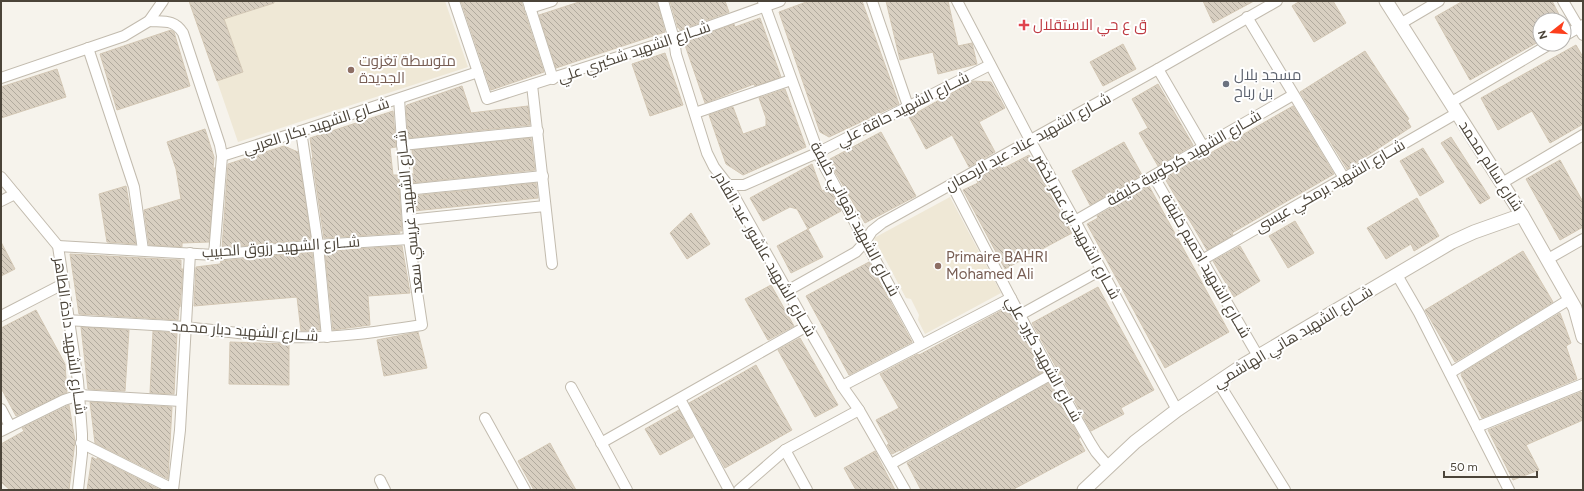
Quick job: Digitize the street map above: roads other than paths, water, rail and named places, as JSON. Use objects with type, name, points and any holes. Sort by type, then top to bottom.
[{"type":"street","points":[[1,78],[124,36],[149,21],[163,1]]},
{"type":"street","points":[[454,1],[478,72]]},
{"type":"street","points":[[552,1],[529,5],[553,79]]},
{"type":"street","name":"شــارع الشهيد عاشور عبد القادر","points":[[663,1],[674,39],[676,54],[707,153],[714,167],[728,185],[807,326],[842,386],[859,410],[905,490]]},
{"type":"street","name":"شــارع الشهيد شكيري علي","points":[[478,72],[487,99],[674,39],[764,4],[780,1]]},
{"type":"street","points":[[872,1],[908,106]]},
{"type":"street","name":"شــارع الشهيد بن عمر لخضر","points":[[957,1],[1030,140],[1177,410]]},
{"type":"street","name":"شــارع الشهيد عناد عبد الرحمان","points":[[787,291],[856,252],[872,231],[882,223],[1158,69],[1276,1]]},
{"type":"street","name":"شارع سالم محمد","points":[[1386,1],[1548,258],[1575,308],[1583,337]]},
{"type":"street","points":[[1400,24],[1439,1]]},
{"type":"street","points":[[1563,1],[1582,29],[1572,33]]},
{"type":"street","name":"شــارع الشهيد زهواني خليفة","points":[[764,4],[817,153],[921,344]]},
{"type":"street","points":[[1247,17],[1293,96],[1344,178]]},
{"type":"street","points":[[149,21],[172,22],[178,26],[183,33],[220,145],[222,156],[214,255]]},
{"type":"street","points":[[88,48],[134,187],[143,250]]},
{"type":"street","name":"شــارع الشهيد برمكي عيسى","points":[[1202,260],[1344,178],[1454,108],[1538,52]]},
{"type":"street","name":"شــارع الشهيد حاقة علي","points":[[728,185],[744,185],[817,153],[990,65]]},
{"type":"street","points":[[1158,69],[1204,148]]},
{"type":"street","name":"شــارع الشهيد بكار العربي","points":[[222,156],[478,72]]},
{"type":"street","points":[[695,113],[791,80]]},
{"type":"street","points":[[532,85],[552,264]]},
{"type":"street","name":"شــارع الشهيد كركوبية خليفة","points":[[1075,221],[1293,96]]},
{"type":"street","name":"شــارع الشهيد غريسي سعد","points":[[399,99],[409,239],[422,325]]},
{"type":"street","points":[[301,131],[318,245],[327,337]]},
{"type":"street","points":[[402,145],[538,131]]},
{"type":"street","points":[[1502,183],[1583,135]]},
{"type":"street","points":[[406,190],[543,176]]},
{"type":"street","name":"شــارع الشهيد احميم خليفة","points":[[1154,176],[1258,356]]},
{"type":"street","name":"شــارع الشهيد دادة الطاهر","points":[[1,177],[58,246],[79,395],[82,454],[78,490]]},
{"type":"street","name":"شــارع الشهيد كيرد علي","points":[[952,184],[1010,298],[1052,374],[1096,452],[1108,466]]},
{"type":"street","points":[[1,201],[15,194]]},
{"type":"street","points":[[408,220],[545,206]]},
{"type":"street","name":"شــارع الشهيد هاني الهاشمي","points":[[1084,490],[1135,442],[1177,410],[1258,356],[1452,242],[1474,232],[1522,215]]},
{"type":"street","name":"شــارع الشهيد رزوق الحبيب","points":[[58,246],[214,255],[318,245],[409,239]]},
{"type":"street","points":[[1548,258],[1583,239]]},
{"type":"street","points":[[81,444],[173,490],[180,430],[190,253]]},
{"type":"street","points":[[1020,314],[1101,270]]},
{"type":"street","points":[[1397,275],[1450,374],[1509,490]]},
{"type":"street","points":[[1,316],[63,284]]},
{"type":"street","points":[[842,386],[1010,298]]},
{"type":"street","points":[[1450,374],[1570,299]]},
{"type":"street","name":"شــارع الشهيد دبار محمد","points":[[69,320],[185,327],[286,337],[327,337],[375,333],[422,325]]},
{"type":"street","points":[[601,443],[807,326]]},
{"type":"street","points":[[891,464],[1052,374]]},
{"type":"street","points":[[1218,382],[1285,490]]},
{"type":"street","points":[[1477,427],[1583,384]]},
{"type":"street","points":[[571,387],[627,490]]},
{"type":"street","points":[[1,409],[6,429],[64,400],[79,395],[181,401]]},
{"type":"street","points":[[680,399],[729,490]]},
{"type":"street","points":[[739,490],[785,450],[859,410]]},
{"type":"street","points":[[485,418],[525,490]]},
{"type":"street","points":[[785,450],[807,490]]},
{"type":"street","points":[[380,480],[385,490]]},
{"type":"place","name":"ق ع حي الاستقلال","points":[[1024,25]]},
{"type":"place","name":"متوسطة تغزوت الجديدة","points":[[351,70]]},
{"type":"place","name":"مسجد بلال بن رباح","points":[[1226,84]]},
{"type":"place","name":"Primaire BAHRI Mohamed Ali","points":[[938,266]]}]
